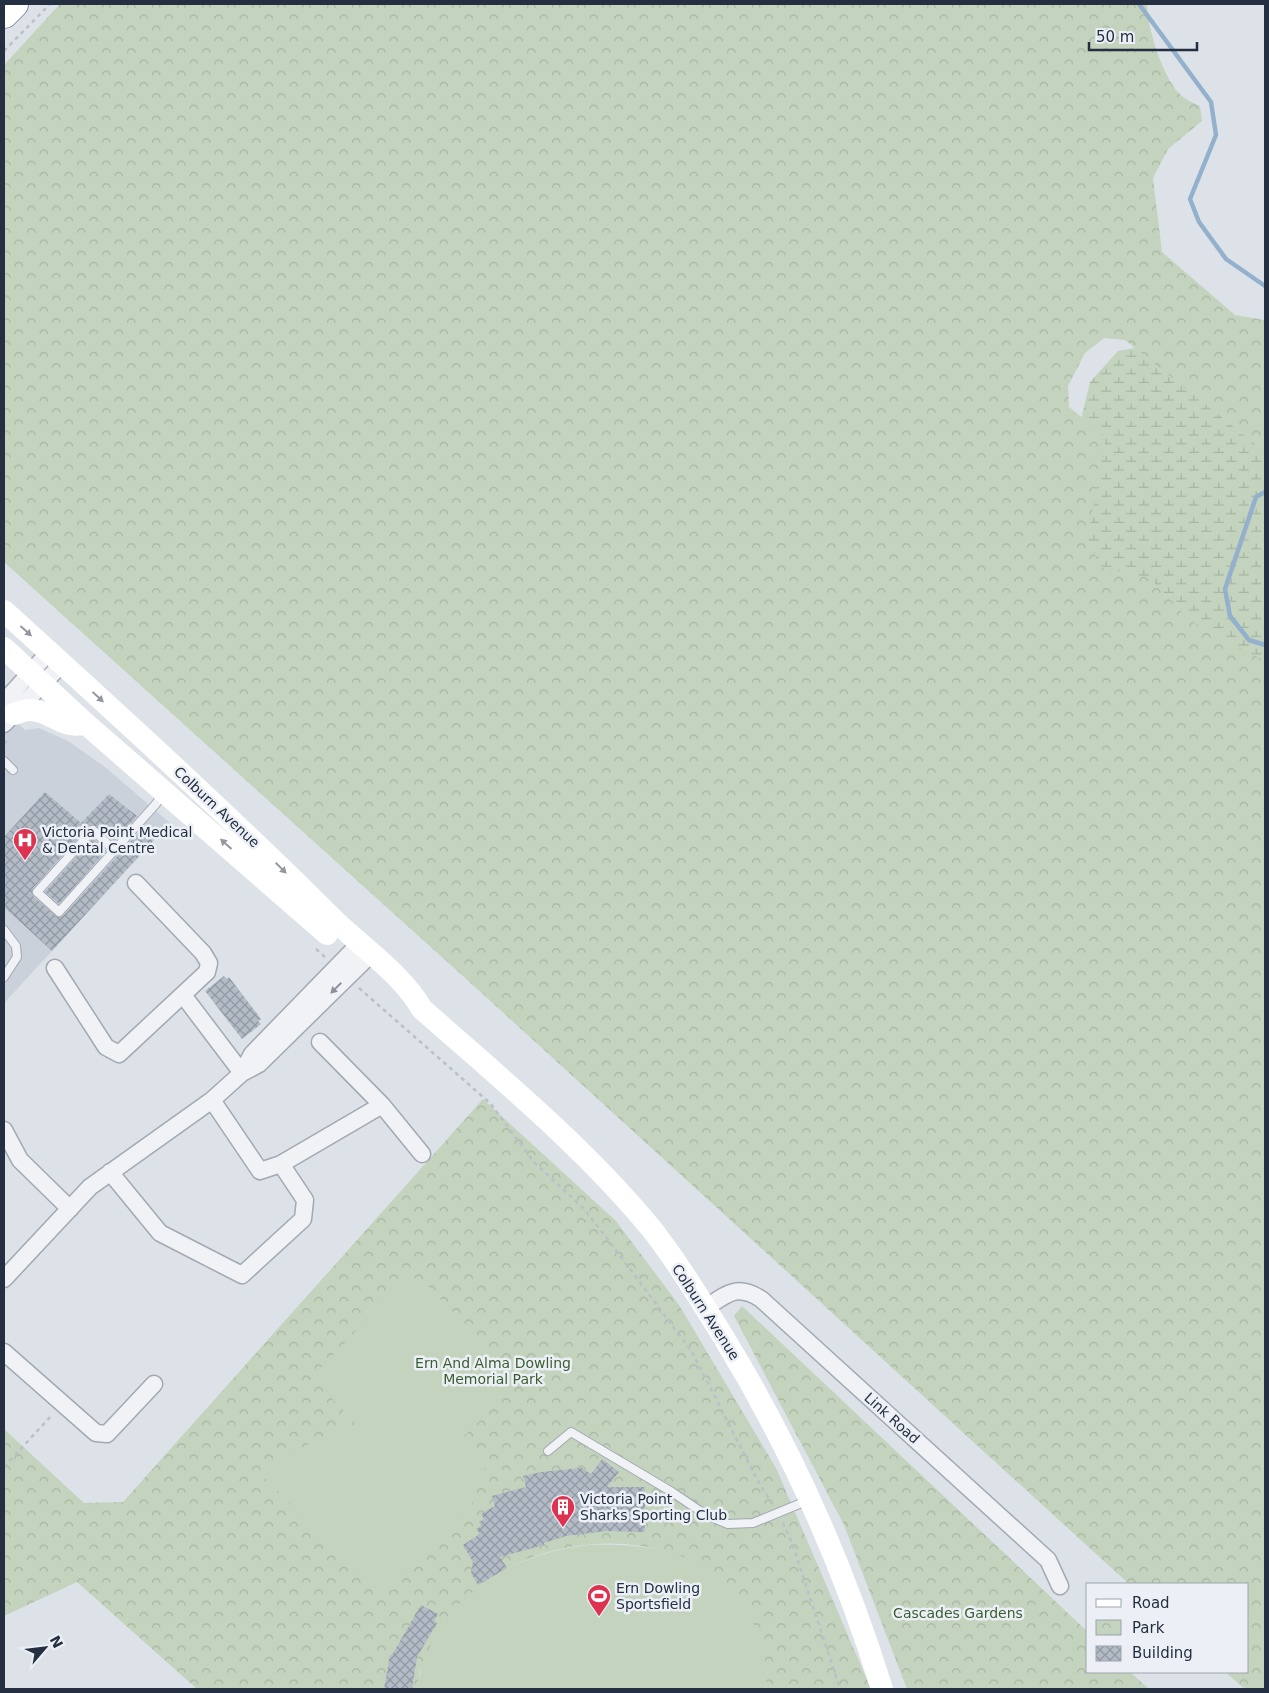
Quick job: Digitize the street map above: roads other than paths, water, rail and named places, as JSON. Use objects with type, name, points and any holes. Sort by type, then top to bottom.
[{"type":"highway","points":[[4,14],[14,4]]},
{"type":"main road","name":"Colburn Avenue","points":[[4,611],[230,818],[354,960]]},
{"type":"main road","name":"Colburn Avenue","points":[[4,648],[85,723],[165,791],[354,960],[411,990],[422,1009],[538,1112],[600,1172],[650,1227],[706,1308],[747,1376],[811,1499],[852,1595],[882,1689]]},
{"type":"main road","points":[[7,714],[29,710],[48,714],[75,726],[85,723]]},
{"type":"street","points":[[7,714],[56,658]]},
{"type":"street","points":[[55,968],[106,1047],[119,1054],[207,972],[209,963],[203,953],[136,883]]},
{"type":"street","points":[[4,1279],[90,1187],[212,1100],[242,1073],[260,1064],[268,1047],[354,960]]},
{"type":"street","points":[[183,995],[242,1073]]},
{"type":"street","points":[[320,1042],[382,1105],[422,1154]]},
{"type":"street","points":[[212,1100],[260,1171],[281,1164],[382,1105]]},
{"type":"street","points":[[4,1130],[20,1160],[70,1209]]},
{"type":"street","points":[[110,1172],[160,1233],[242,1275],[303,1219],[305,1200],[281,1164]]},
{"type":"street","name":"Link Road","points":[[706,1308],[735,1290],[748,1291],[762,1299],[1048,1560],[1060,1586]]},
{"type":"street","points":[[4,1352],[96,1434],[107,1434],[154,1384]]},
{"type":"lane","points":[[4,760],[13,770]]},
{"type":"lane","points":[[114,850],[92,830],[37,892],[59,912],[114,850],[165,791]]},
{"type":"lane","points":[[4,930],[16,946],[17,957],[4,976]]},
{"type":"lane","points":[[548,1450],[571,1432],[672,1492],[706,1515],[728,1524],[753,1523],[811,1499]]},
{"type":"waterway","points":[[1139,4],[1211,102],[1216,135],[1190,199],[1199,222],[1226,259],[1265,286]]},
{"type":"waterway","points":[[1265,492],[1256,497],[1225,589],[1230,616],[1249,640],[1265,645]]},
{"type":"place","name":"Victoria Point Medical & Dental Centre","points":[[25,861]]},
{"type":"place","name":"Victoria Point Sharks Sporting Club","points":[[563,1528]]},
{"type":"place","name":"Ern Dowling Sportsfield","points":[[599,1617]]},
{"type":"park label","name":"Ern And Alma Dowling Memorial Park","points":[[493,1372]]},
{"type":"park label","name":"Cascades Gardens","points":[[958,1613]]}]
